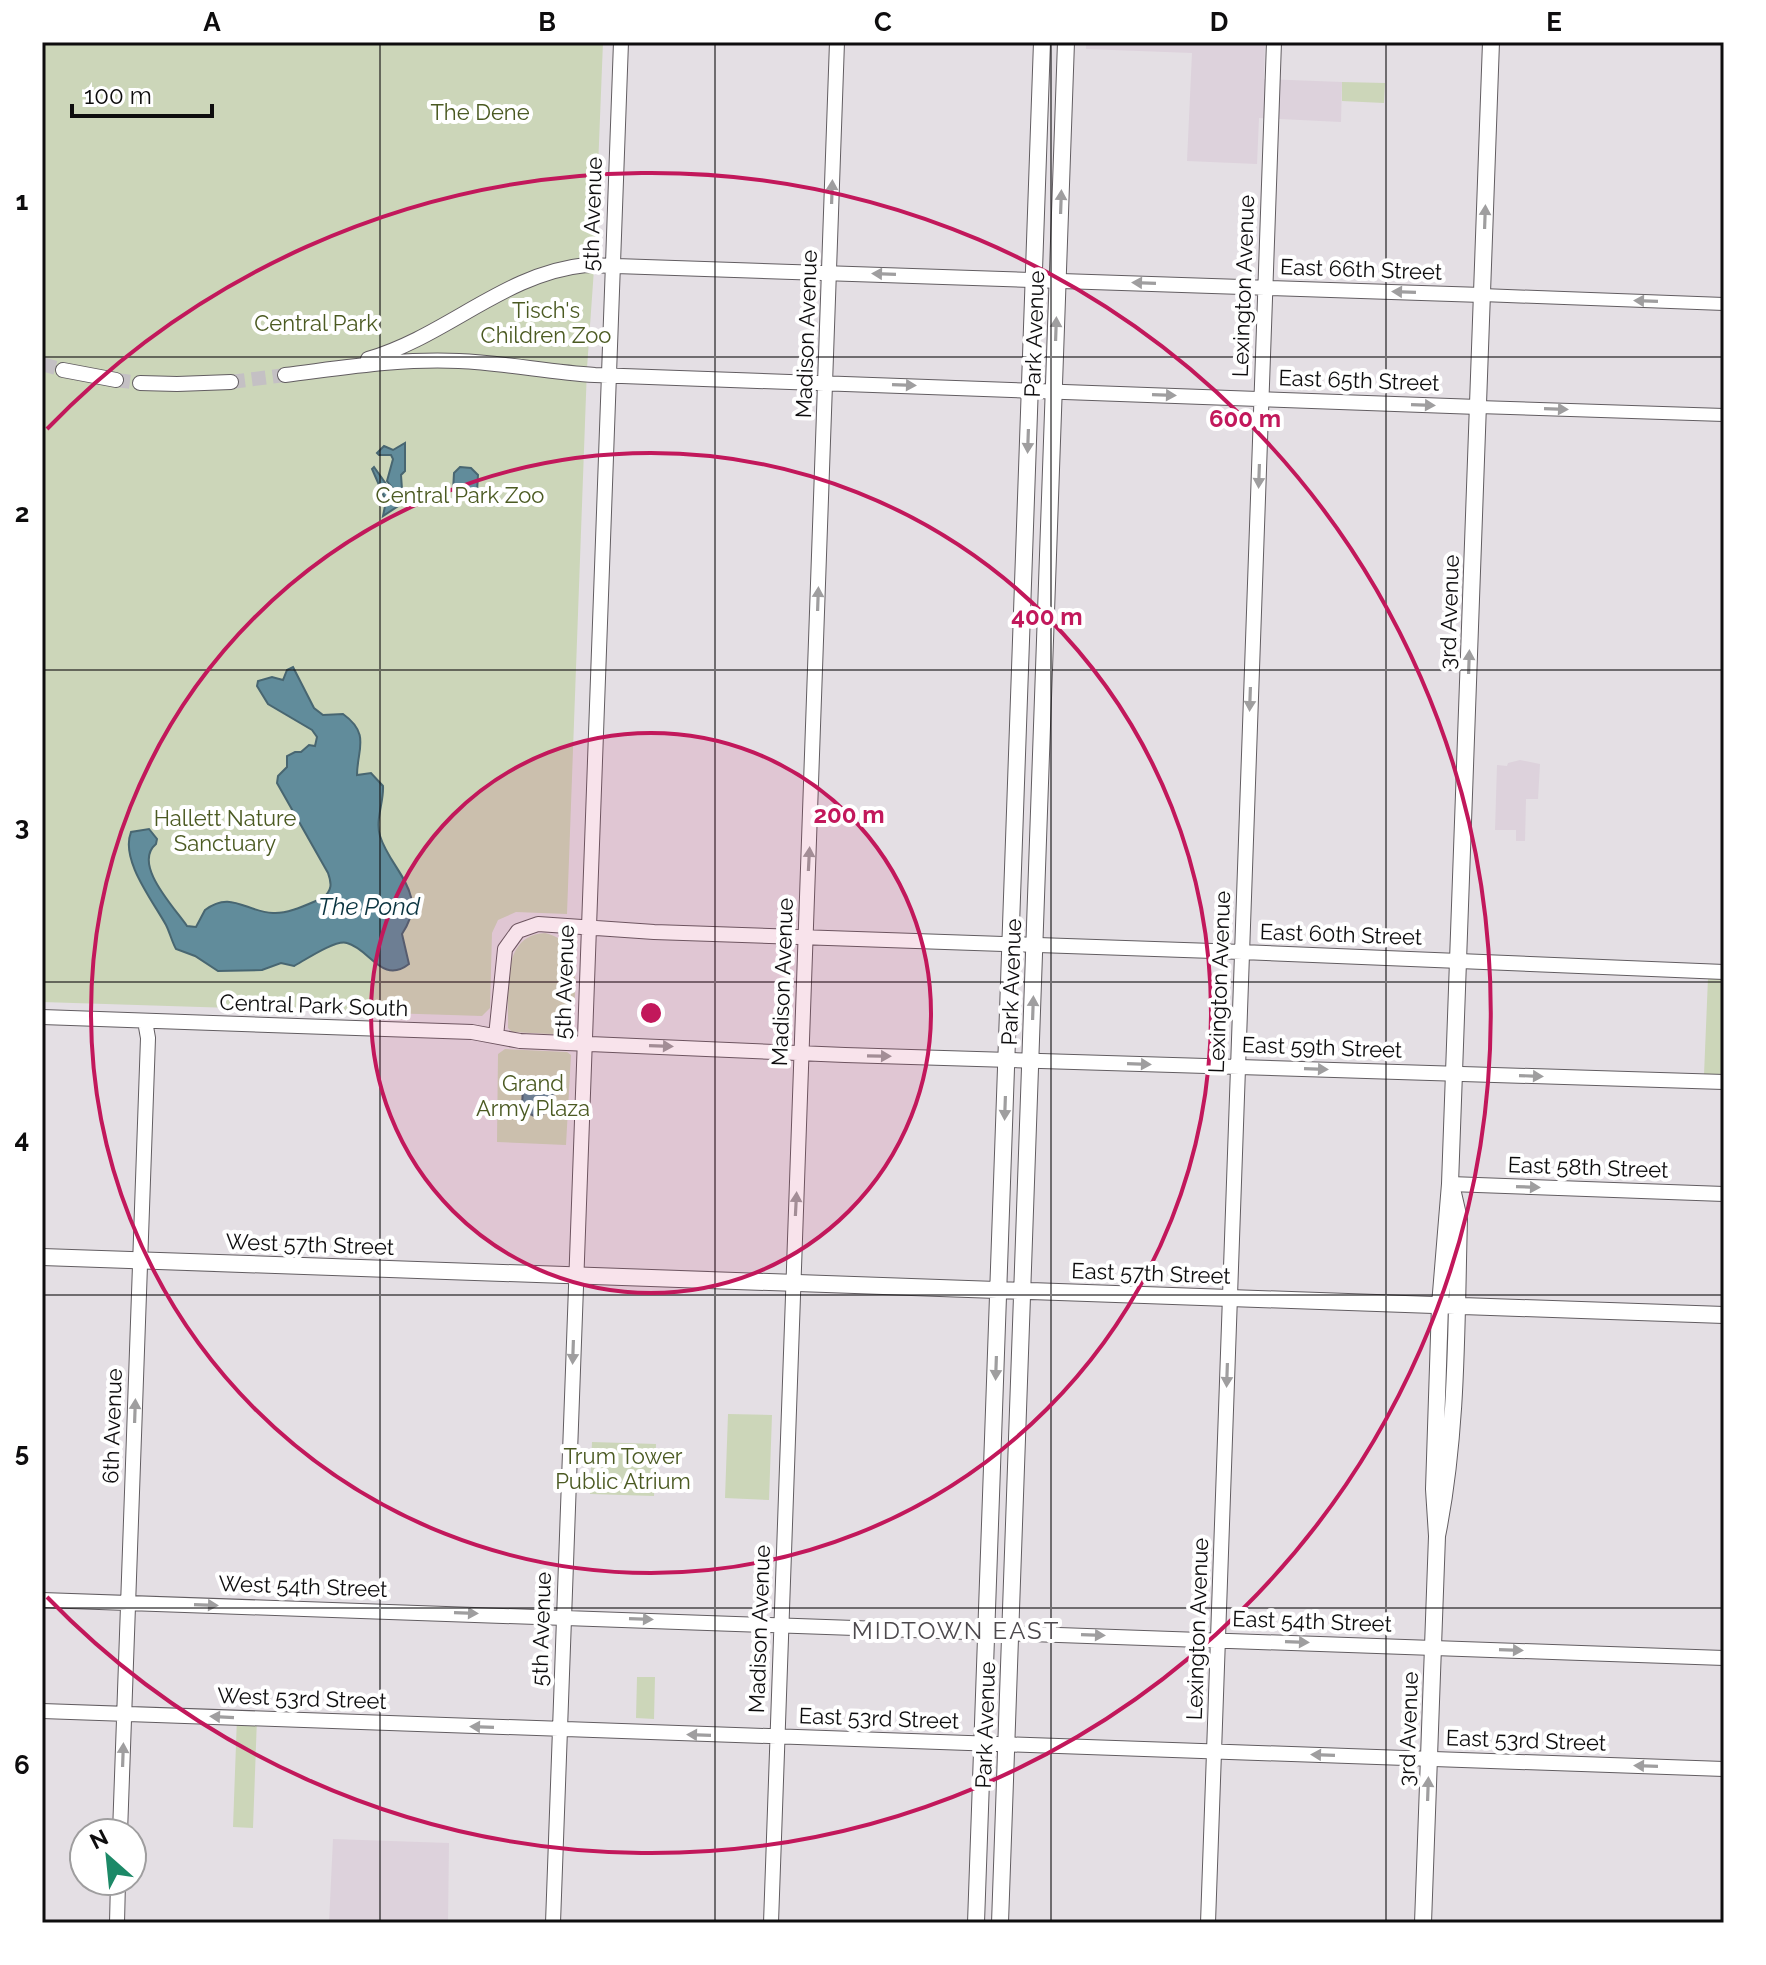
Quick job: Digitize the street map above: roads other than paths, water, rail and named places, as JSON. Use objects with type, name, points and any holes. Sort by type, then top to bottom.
[{"type":"main road","name":"5th Avenue","points":[[553,1923],[621,42]]},
{"type":"main road","name":"Madison Avenue","points":[[771,1923],[837,42]]},
{"type":"main road","name":"Park Avenue","points":[[976,1923],[1042,42]]},
{"type":"main road","name":"Park Avenue","points":[[1000,1923],[1066,42]]},
{"type":"main road","name":"Lexington Avenue","points":[[1208,1923],[1274,42]]},
{"type":"main road","name":"3rd Avenue","points":[[1448,1305],[1442,1277],[1450,1184],[1491,42]]},
{"type":"main road","name":"East 66th Street","points":[[329,370],[405,347],[531,278],[560,269],[612,265],[1482,295]]},
{"type":"main road","name":"East 65th Street","points":[[329,370],[417,361],[475,362],[608,375],[1478,407]]},
{"type":"main road","points":[[63,370],[116,380]]},
{"type":"main road","points":[[285,375],[329,370]]},
{"type":"main road","points":[[140,383],[231,382]]},
{"type":"main road","name":"East 60th Street","points":[[496,1036],[503,953],[511,938],[525,928],[544,924],[588,929],[1724,972]]},
{"type":"main road","name":"Central Park South","points":[[42,1017],[472,1032],[520,1041],[583,1043]]},
{"type":"main road","name":"6th Avenue","points":[[121,1817],[148,1038],[145,1021]]},
{"type":"main road","name":"East 59th Street","points":[[583,1043],[1724,1082]]},
{"type":"main road","name":"3rd Avenue","points":[[1423,1923],[1437,1536],[1434,1489],[1448,1305],[1458,1248],[1459,1219],[1450,1184]]},
{"type":"main road","name":"East 58th Street","points":[[1450,1184],[1724,1194]]},
{"type":"main road","points":[[1442,1277],[1458,1248]]},
{"type":"main road","name":"West 57th Street","points":[[42,1257],[576,1274]]},
{"type":"main road","name":"East 57th Street","points":[[576,1274],[1724,1315]]},
{"type":"main road","name":"West 54th Street","points":[[42,1600],[563,1617]]},
{"type":"main road","name":"East 54th Street","points":[[563,1617],[1724,1658]]},
{"type":"main road","name":"West 53rd Street","points":[[42,1711],[560,1730]]},
{"type":"main road","name":"East 53rd Street","points":[[560,1730],[1724,1769]]},
{"type":"main road","points":[[117,1923],[118,1897]]},
{"type":"street","name":"East 66th Street","points":[[1482,295],[1724,304]]},
{"type":"street","name":"East 65th Street","points":[[1478,407],[1724,415]]},
{"type":"water","points":[[405,443],[405,471],[401,475],[403,503],[383,516],[386,501],[372,469],[374,467],[391,491],[393,500],[394,490],[387,481],[393,459],[391,455],[377,453],[384,446],[393,450]]},
{"type":"water","points":[[460,467],[471,468],[478,475],[477,492],[469,499],[459,498],[453,491],[454,473]]},
{"type":"water","name":"The Pond","points":[[293,667],[314,708],[323,715],[343,714],[352,721],[360,735],[357,775],[371,773],[383,786],[378,824],[380,836],[406,883],[412,906],[410,919],[402,934],[409,964],[400,969],[384,968],[355,946],[342,943],[328,947],[294,966],[281,963],[262,970],[218,971],[195,956],[176,949],[134,867],[130,855],[131,832],[149,829],[157,839],[150,852],[152,874],[187,926],[196,927],[205,910],[214,904],[231,902],[263,912],[279,913],[326,895],[330,887],[328,873],[277,783],[278,776],[287,767],[287,756],[301,752],[309,745],[315,746],[317,737],[312,730],[268,704],[257,686],[258,681],[272,677],[283,680],[287,670]]},
{"type":"water","points":[[538,1084],[554,1089],[553,1107],[548,1107],[545,1113],[536,1117],[530,1114],[527,1106],[522,1106],[523,1088]]},
{"type":"tunnel","points":[[42,364],[63,370]]},
{"type":"tunnel","points":[[231,382],[285,375]]},
{"type":"tunnel","points":[[116,380],[140,383]]},
{"type":"district","name":"MIDTOWN EAST","points":[[956,1630]]},
{"type":"park label","name":"The Dene","points":[[480,112]]},
{"type":"park label","name":"Tisch's Children Zoo","points":[[546,322]]},
{"type":"park label","name":"Central Park","points":[[316,323]]},
{"type":"park label","name":"Central Park Zoo","points":[[460,495]]},
{"type":"park label","name":"Hallett Nature Sanctuary","points":[[225,830]]},
{"type":"park label","name":"Grand Army Plaza","points":[[533,1096]]},
{"type":"park label","name":"Trum Tower Public Atrium","points":[[623,1468]]}]
